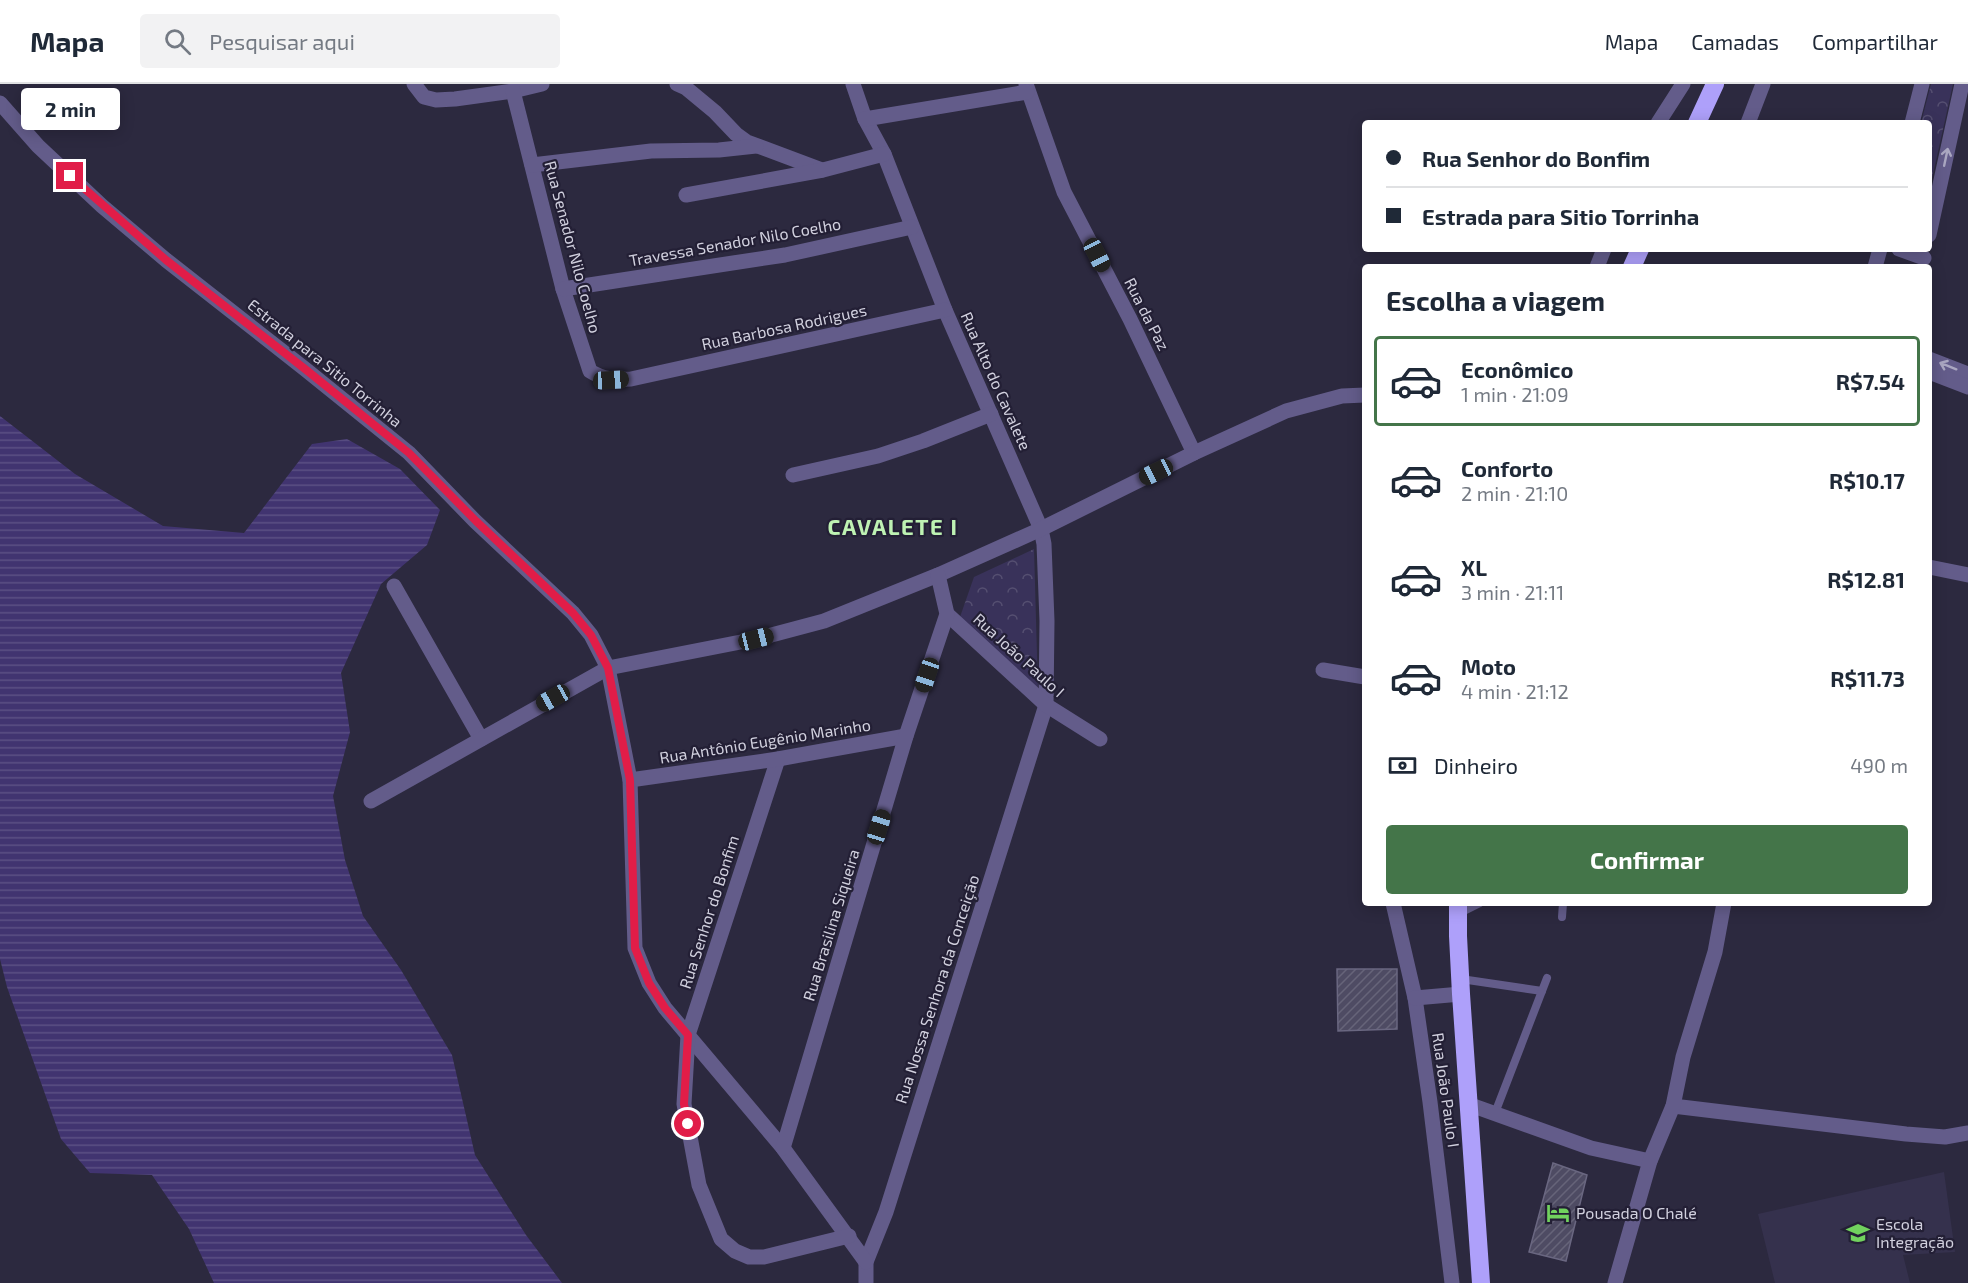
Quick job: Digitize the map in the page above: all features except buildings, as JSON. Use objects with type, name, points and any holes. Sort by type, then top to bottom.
[{"type":"highway","points":[[1698,120],[1715,84]]},
{"type":"highway","points":[[1458,908],[1467,1104],[1480,1283]]},
{"type":"street","points":[[414,84],[424,97],[436,100],[513,91],[542,84]]},
{"type":"street","points":[[677,84],[686,88],[715,112],[736,134],[756,146],[822,170]]},
{"type":"street","name":"Rua Alto do Cavalete","points":[[853,84],[865,118],[884,154],[945,310],[1041,529],[1044,544],[1047,621],[1046,705]]},
{"type":"street","points":[[1660,120],[1683,84]]},
{"type":"street","points":[[1749,120],[1763,84]]},
{"type":"street","points":[[1913,120],[1922,84]]},
{"type":"street","points":[[1932,221],[1962,84]]},
{"type":"street","points":[[865,118],[1027,88]]},
{"type":"street","name":"Rua da Paz","points":[[1027,88],[1064,192],[1130,319],[1194,453]]},
{"type":"street","name":"Rua Senador Nilo Coelho","points":[[513,91],[563,289],[590,371],[600,378],[631,379]]},
{"type":"street","name":"Estrada para Sitio Torrinha","points":[[0,103],[38,146],[102,206],[166,260],[409,453],[476,521],[573,613],[591,635],[608,668],[630,780],[635,948],[649,983],[665,1008],[783,1148],[866,1262]]},
{"type":"street","points":[[532,165],[651,152],[719,150],[756,146]]},
{"type":"street","points":[[686,195],[822,170],[884,154]]},
{"type":"street","name":"Travessa Senador Nilo Coelho","points":[[563,289],[785,255],[912,227]]},
{"type":"street","points":[[1907,252],[1924,258]]},
{"type":"street","name":"Rua Barbosa Rodrigues","points":[[631,379],[945,310]]},
{"type":"street","points":[[1932,360],[1968,374]]},
{"type":"street","points":[[1932,373],[1968,387]]},
{"type":"street","points":[[371,801],[608,668],[756,639],[824,621],[938,575],[1041,529],[1194,453],[1286,411],[1342,396],[1362,394]]},
{"type":"street","points":[[793,475],[878,456],[991,414]]},
{"type":"street","points":[[1932,568],[1968,575]]},
{"type":"street","points":[[938,575],[947,614]]},
{"type":"street","points":[[394,586],[481,739]]},
{"type":"street","name":"Rua João Paulo I","points":[[947,614],[1046,705],[1100,739]]},
{"type":"street","name":"Rua Brasilina Siqueira","points":[[783,1148],[906,736],[947,614]]},
{"type":"street","points":[[1323,670],[1362,676]]},
{"type":"street","name":"Rua Nossa Senhora da Conceição","points":[[866,1283],[866,1262],[886,1212],[1046,705]]},
{"type":"street","name":"Rua Antônio Eugênio Marinho","points":[[630,780],[778,759],[906,736]]},
{"type":"street","name":"Rua Senhor do Bonfim","points":[[778,759],[688,1035],[684,1104],[699,1185],[722,1239],[735,1251],[750,1257],[764,1257],[849,1236]]},
{"type":"street","name":"Rua João Paulo I","points":[[1394,906],[1415,999],[1452,1283]]},
{"type":"street","points":[[1615,1283],[1650,1161],[1673,1106],[1683,1057],[1715,952],[1723,906]]},
{"type":"street","points":[[1415,999],[1461,986]]},
{"type":"street","points":[[1467,1104],[1591,1148],[1650,1161]]},
{"type":"street","points":[[1673,1106],[1906,1134],[1945,1137],[1968,1133]]},
{"type":"lane","points":[[1562,917],[1563,906]]},
{"type":"lane","points":[[1496,1113],[1547,978]]},
{"type":"lane","points":[[1461,986],[1542,991]]},
{"type":"shaded area","points":[[0,416],[75,474],[163,526],[244,533],[312,444],[347,439],[400,469],[440,510],[427,545],[381,584],[341,673],[350,732],[333,796],[345,860],[363,916],[401,970],[452,1055],[475,1155],[526,1235],[562,1283],[214,1283],[189,1229],[152,1175],[90,1173],[61,1139],[7,987],[0,959]]},
{"type":"shaded area","name":"Escola Integração","points":[[1944,1172],[1955,1252],[1903,1255],[1910,1283],[1775,1283],[1758,1214]]},
{"type":"green space","points":[[1931,84],[1953,84],[1932,178],[1932,120],[1922,120]]},
{"type":"green space","points":[[1034,549],[1038,692],[960,617],[974,577]]},
{"type":"place","name":"Pousada O Chalé","points":[[1558,1213]]},
{"type":"place","name":"Escola Integração","points":[[1858,1233]]},
{"type":"district","name":"CAVALETE I","points":[[893,527]]},
{"type":"route","points":[[70,176],[166,260],[409,453],[476,521],[573,613],[591,635],[608,668],[630,780],[635,948],[649,983],[665,1008],[688,1035],[684,1104],[688,1124]]}]
